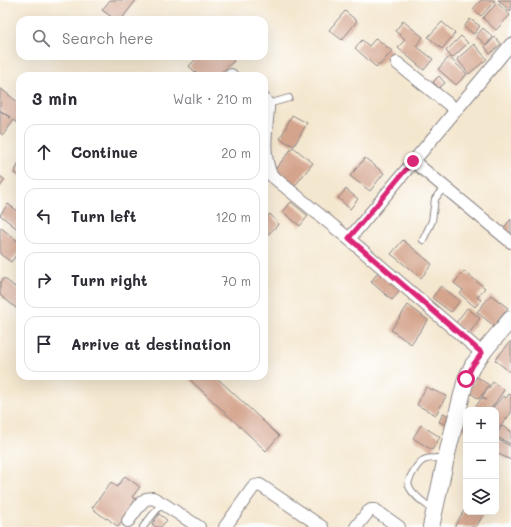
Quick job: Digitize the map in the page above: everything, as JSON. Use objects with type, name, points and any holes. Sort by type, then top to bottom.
[{"type":"street","points":[[349,238],[511,44]]},
{"type":"street","points":[[397,63],[456,110]]},
{"type":"street","points":[[413,161],[511,242]]},
{"type":"street","points":[[268,168],[271,175],[349,238],[482,353]]},
{"type":"street","points":[[431,527],[446,458],[466,379],[473,365],[482,353],[511,319]]},
{"type":"street","points":[[225,527],[252,489],[255,486],[260,485],[322,527]]},
{"type":"street","points":[[128,520],[142,502],[146,499],[153,498],[199,527]]},
{"type":"street","points":[[356,527],[371,510],[375,510],[399,527]]},
{"type":"lane","points":[[268,101],[289,98]]},
{"type":"lane","points":[[423,240],[432,221],[435,199],[444,187]]},
{"type":"lane","points":[[435,511],[412,491],[408,485],[408,481],[417,465],[422,461],[428,458],[446,458]]},
{"type":"lane","points":[[143,527],[162,503]]},
{"type":"building","points":[[110,0],[136,0],[124,16],[110,16],[102,10]]},
{"type":"building","points":[[481,0],[495,1],[481,16],[473,9]]},
{"type":"building","points":[[498,0],[511,0],[511,10],[510,11]]},
{"type":"building","points":[[497,3],[510,15],[496,30],[483,18]]},
{"type":"building","points":[[345,11],[357,21],[342,40],[329,30]]},
{"type":"building","points":[[470,19],[480,26],[474,34],[464,27]]},
{"type":"building","points":[[403,21],[423,37],[416,46],[433,59],[424,70],[398,48],[405,39],[395,31]]},
{"type":"building","points":[[442,22],[455,33],[442,49],[428,37]]},
{"type":"building","points":[[483,28],[493,37],[486,45],[476,36]]},
{"type":"building","points":[[461,36],[468,43],[452,58],[446,51]]},
{"type":"building","points":[[495,37],[501,44],[490,54],[485,47]]},
{"type":"building","points":[[376,38],[392,51],[380,65],[378,64],[376,67],[355,48],[362,40],[369,46]]},
{"type":"building","points":[[474,44],[487,59],[469,74],[457,59]]},
{"type":"building","points":[[449,57],[467,74],[456,85],[438,69]]},
{"type":"building","points":[[195,60],[234,61],[222,72],[195,72],[189,66]]},
{"type":"building","points":[[439,76],[445,83],[439,88],[433,82]]},
{"type":"building","points":[[0,88],[16,101],[16,122],[14,120],[3,135],[0,133],[0,111],[11,118],[0,110]]},
{"type":"building","points":[[292,115],[307,123],[294,146],[280,139]]},
{"type":"building","points":[[293,147],[313,163],[294,187],[274,171]]},
{"type":"building","points":[[365,158],[384,173],[370,191],[350,176]]},
{"type":"building","points":[[0,176],[5,180],[0,187]]},
{"type":"building","points":[[346,189],[358,199],[350,209],[338,198]]},
{"type":"building","points":[[291,202],[308,216],[300,226],[283,212]]},
{"type":"building","points":[[8,204],[16,210],[16,228],[0,215]]},
{"type":"building","points":[[270,214],[279,224],[268,234],[268,216]]},
{"type":"building","points":[[511,219],[511,237],[502,230]]},
{"type":"building","points":[[0,227],[16,240],[16,255],[11,262],[0,254]]},
{"type":"building","points":[[403,240],[432,264],[421,278],[391,254]]},
{"type":"building","points":[[379,271],[401,290],[392,300],[371,282]]},
{"type":"building","points":[[464,271],[485,288],[477,297],[481,300],[475,307],[460,294],[463,290],[454,283]]},
{"type":"building","points":[[4,278],[16,288],[16,308],[0,295],[0,283]]},
{"type":"building","points":[[441,286],[460,301],[451,312],[432,298]]},
{"type":"building","points":[[491,295],[508,308],[494,326],[477,312]]},
{"type":"building","points":[[408,305],[428,320],[411,344],[391,330]]},
{"type":"building","points":[[467,308],[480,318],[469,334],[455,324]]},
{"type":"building","points":[[511,341],[511,373],[495,360]]},
{"type":"building","points":[[477,377],[489,385],[479,399],[467,391]]},
{"type":"building","points":[[190,380],[219,380],[279,436],[266,451]]},
{"type":"building","points":[[493,382],[504,390],[492,407],[475,407],[482,398],[486,400],[482,397]]},
{"type":"building","points":[[426,387],[446,396],[436,415],[417,405]]},
{"type":"building","points":[[509,394],[511,395],[511,413],[499,428],[499,407],[494,407],[503,396],[506,398]]},
{"type":"building","points":[[443,413],[455,419],[452,427],[439,422]]},
{"type":"building","points":[[421,425],[440,437],[432,450],[413,438]]},
{"type":"building","points":[[502,426],[511,431],[511,444],[499,438],[499,432]]},
{"type":"building","points":[[499,440],[511,446],[511,460],[499,454]]},
{"type":"building","points":[[125,476],[140,487],[132,497],[138,501],[118,527],[92,508],[111,482],[117,487]]},
{"type":"building","points":[[463,512],[463,515],[483,515],[476,527],[454,527]]},
{"type":"building","points":[[159,514],[167,520],[161,527],[156,527],[152,524]]},
{"type":"route","points":[[413,161],[349,238],[482,353],[473,365],[466,379]]}]
